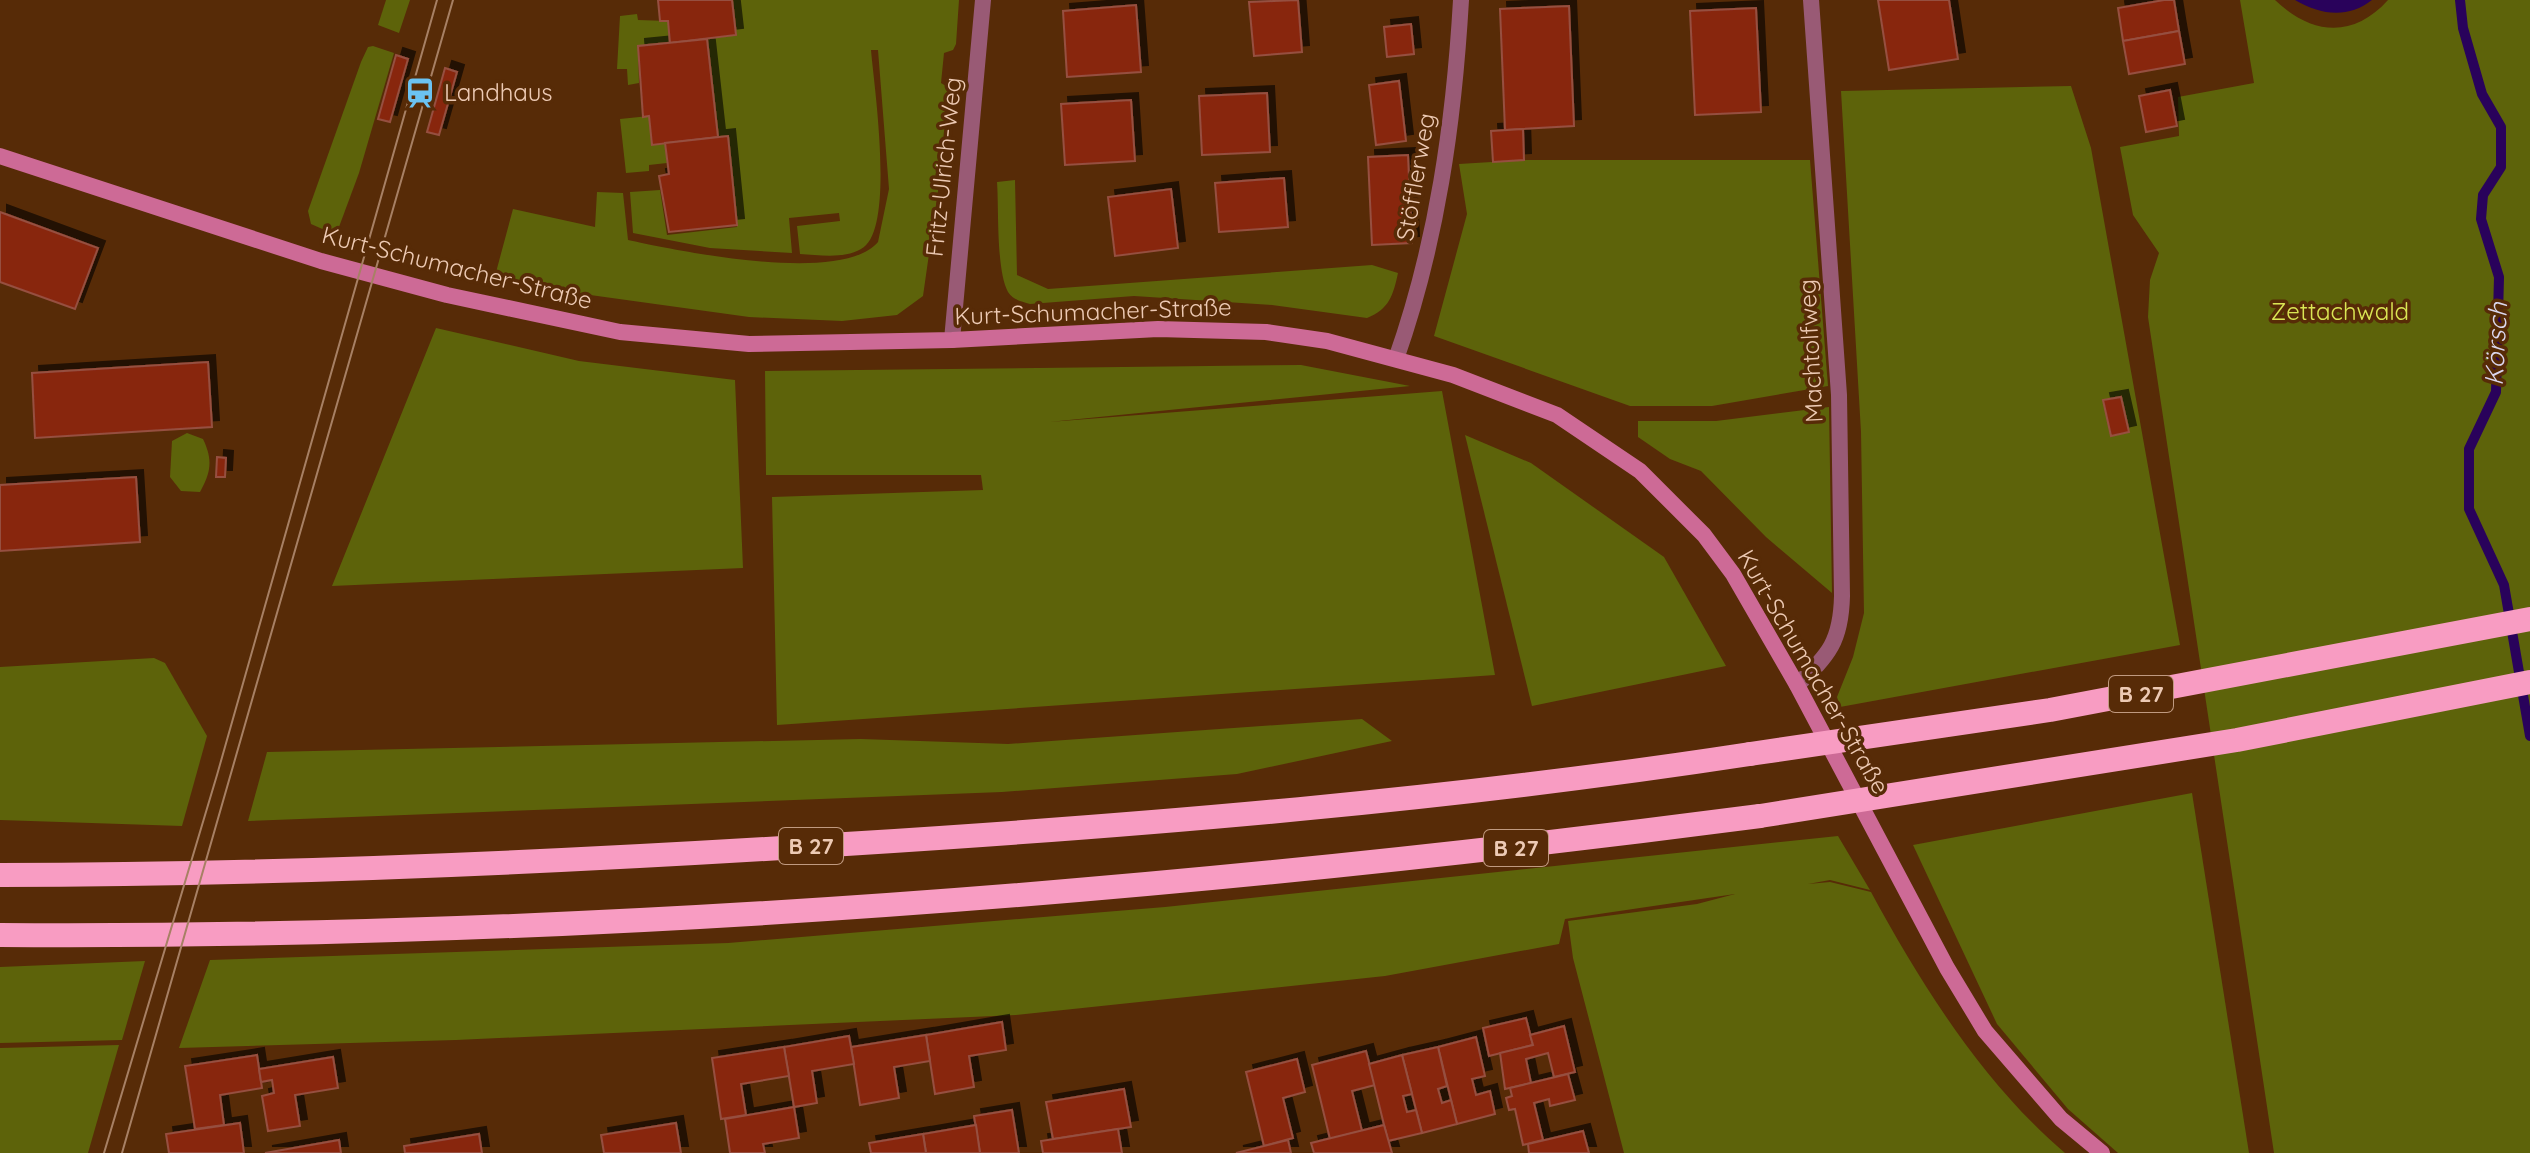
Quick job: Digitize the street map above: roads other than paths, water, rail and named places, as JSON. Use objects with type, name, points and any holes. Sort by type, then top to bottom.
[{"type":"highway","name":"B 27","points":[[0,875],[347,870],[686,854],[1145,825],[1489,790],[2050,710],[2530,619]]},
{"type":"highway","name":"B 27","points":[[0,935],[414,928],[918,902],[1106,888],[1494,850],[1760,816],[2222,742],[2530,682]]},
{"type":"street","name":"Fritz-Ulrich-Weg","points":[[952,340],[983,0]]},
{"type":"street","name":"Stöfflerweg","points":[[1396,359],[1429,244],[1447,154],[1461,0]]},
{"type":"street","name":"Machtolfweg","points":[[1797,685],[1836,643],[1842,621],[1839,395],[1811,0]]},
{"type":"street","name":"Kurt-Schumacher-Straße","points":[[0,156],[334,264],[447,295],[620,332],[749,344],[952,340],[1158,329],[1212,330],[1327,341],[1487,385],[1557,415],[1640,471],[1704,535],[1733,574],[1797,685],[1947,968],[1985,1031],[2061,1119],[2102,1153]]},
{"type":"waterway","name":"Körsch","points":[[2460,0],[2463,28],[2482,94],[2501,127],[2501,167],[2483,195],[2481,219],[2499,277],[2496,392],[2469,449],[2469,509],[2504,585],[2530,736]]},
{"type":"tram line","points":[[104,1153],[217,775],[437,0]]},
{"type":"tram line","points":[[122,1153],[453,0]]},
{"type":"place","name":"Landhaus","points":[[420,93]]},
{"type":"park label","name":"Zettachwald","points":[[2340,312]]}]
